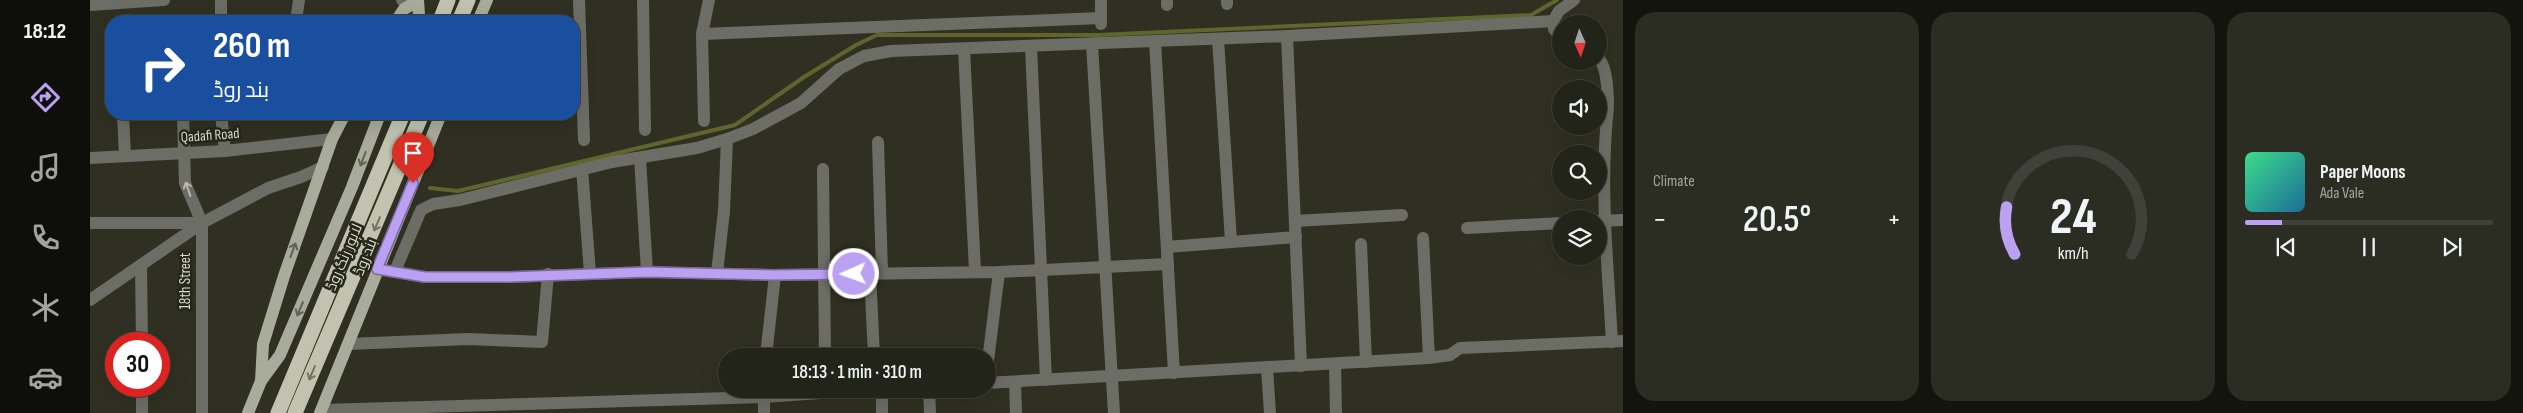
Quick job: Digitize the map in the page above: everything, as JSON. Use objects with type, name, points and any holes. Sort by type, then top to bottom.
[{"type":"highway","points":[[442,15],[448,0]]},
{"type":"highway","points":[[462,15],[468,0]]},
{"type":"highway","name":"لاہور رنگ روڈ","points":[[278,413],[400,120]]},
{"type":"highway","name":"لاہور رنگ روڈ","points":[[295,413],[419,120]]},
{"type":"main road","points":[[400,15],[404,8],[418,0],[418,15]]},
{"type":"main road","points":[[481,15],[487,0]]},
{"type":"main road","points":[[261,381],[263,344],[284,276],[332,139],[342,120]]},
{"type":"main road","points":[[248,413],[261,381],[280,355],[378,120]]},
{"type":"main road","name":"بند روڈ","points":[[321,411],[439,120]]},
{"type":"street","points":[[90,6],[164,0]]},
{"type":"street","points":[[221,0],[221,15]]},
{"type":"street","points":[[297,15],[299,0]]},
{"type":"street","points":[[402,0],[418,0]]},
{"type":"street","points":[[579,0],[580,15]]},
{"type":"street","points":[[643,0],[645,130]]},
{"type":"street","points":[[704,121],[702,34],[709,0]]},
{"type":"street","points":[[702,34],[1101,21],[1101,0]]},
{"type":"street","points":[[1557,15],[1574,0]]},
{"type":"street","points":[[395,271],[421,210],[433,204],[496,192],[582,169],[697,148],[727,139],[753,129],[801,102],[839,68],[864,56],[891,51],[1155,42],[1552,21]]},
{"type":"street","points":[[580,28],[584,140]]},
{"type":"street","points":[[1287,36],[1301,366]]},
{"type":"street","points":[[1218,39],[1231,242]]},
{"type":"street","points":[[1155,42],[1174,373]]},
{"type":"street","points":[[1092,44],[1114,413]]},
{"type":"street","points":[[1031,46],[1046,380]]},
{"type":"street","points":[[964,49],[975,271]]},
{"type":"street","points":[[1602,210],[1608,108],[1604,70]]},
{"type":"street","points":[[123,120],[125,156]]},
{"type":"street","name":"18th Street","points":[[183,120],[186,153],[185,183],[202,223],[202,413]]},
{"type":"street","points":[[222,120],[225,151]]},
{"type":"street","name":"Qadafi Road","points":[[90,158],[225,151],[332,139]]},
{"type":"street","points":[[717,273],[724,211],[727,139]]},
{"type":"street","points":[[874,348],[878,142]]},
{"type":"street","points":[[640,158],[647,272]]},
{"type":"street","points":[[90,300],[202,223],[268,188],[323,167]]},
{"type":"street","points":[[582,169],[590,273]]},
{"type":"street","points":[[823,169],[822,275],[825,348]]},
{"type":"street","points":[[1295,221],[1402,215]]},
{"type":"street","points":[[1607,221],[1623,220]]},
{"type":"street","points":[[90,223],[202,223]]},
{"type":"street","points":[[1467,228],[1552,223]]},
{"type":"street","points":[[1167,247],[1296,237]]},
{"type":"street","points":[[1423,238],[1429,358]]},
{"type":"street","points":[[1361,244],[1366,362]]},
{"type":"street","points":[[996,383],[1429,358],[1450,355],[1460,348],[1617,341],[1607,261]]},
{"type":"street","points":[[377,269],[425,277],[510,277],[548,274],[647,272],[822,275],[876,272],[999,272],[1168,264]]},
{"type":"street","points":[[141,265],[142,332]]},
{"type":"street","points":[[990,348],[999,272]]},
{"type":"street","points":[[349,344],[468,339],[542,342],[548,274]]},
{"type":"street","points":[[767,348],[774,275]]},
{"type":"street","points":[[1335,364],[1336,413]]},
{"type":"street","points":[[1267,368],[1270,413]]},
{"type":"street","points":[[1015,382],[1016,413]]},
{"type":"street","points":[[321,411],[489,408],[718,396]]},
{"type":"street","points":[[142,397],[142,413]]},
{"type":"street","points":[[764,413],[766,398]]},
{"type":"street","points":[[880,398],[882,413]]},
{"type":"street","points":[[929,398],[930,413]]},
{"type":"waterway","points":[[430,188],[458,191],[735,125],[804,77],[856,45],[877,35],[1098,35],[1531,15],[1557,0]]},
{"type":"route","points":[[413,183],[377,269],[425,277],[510,277],[548,274],[647,272],[774,275],[854,274]]}]
